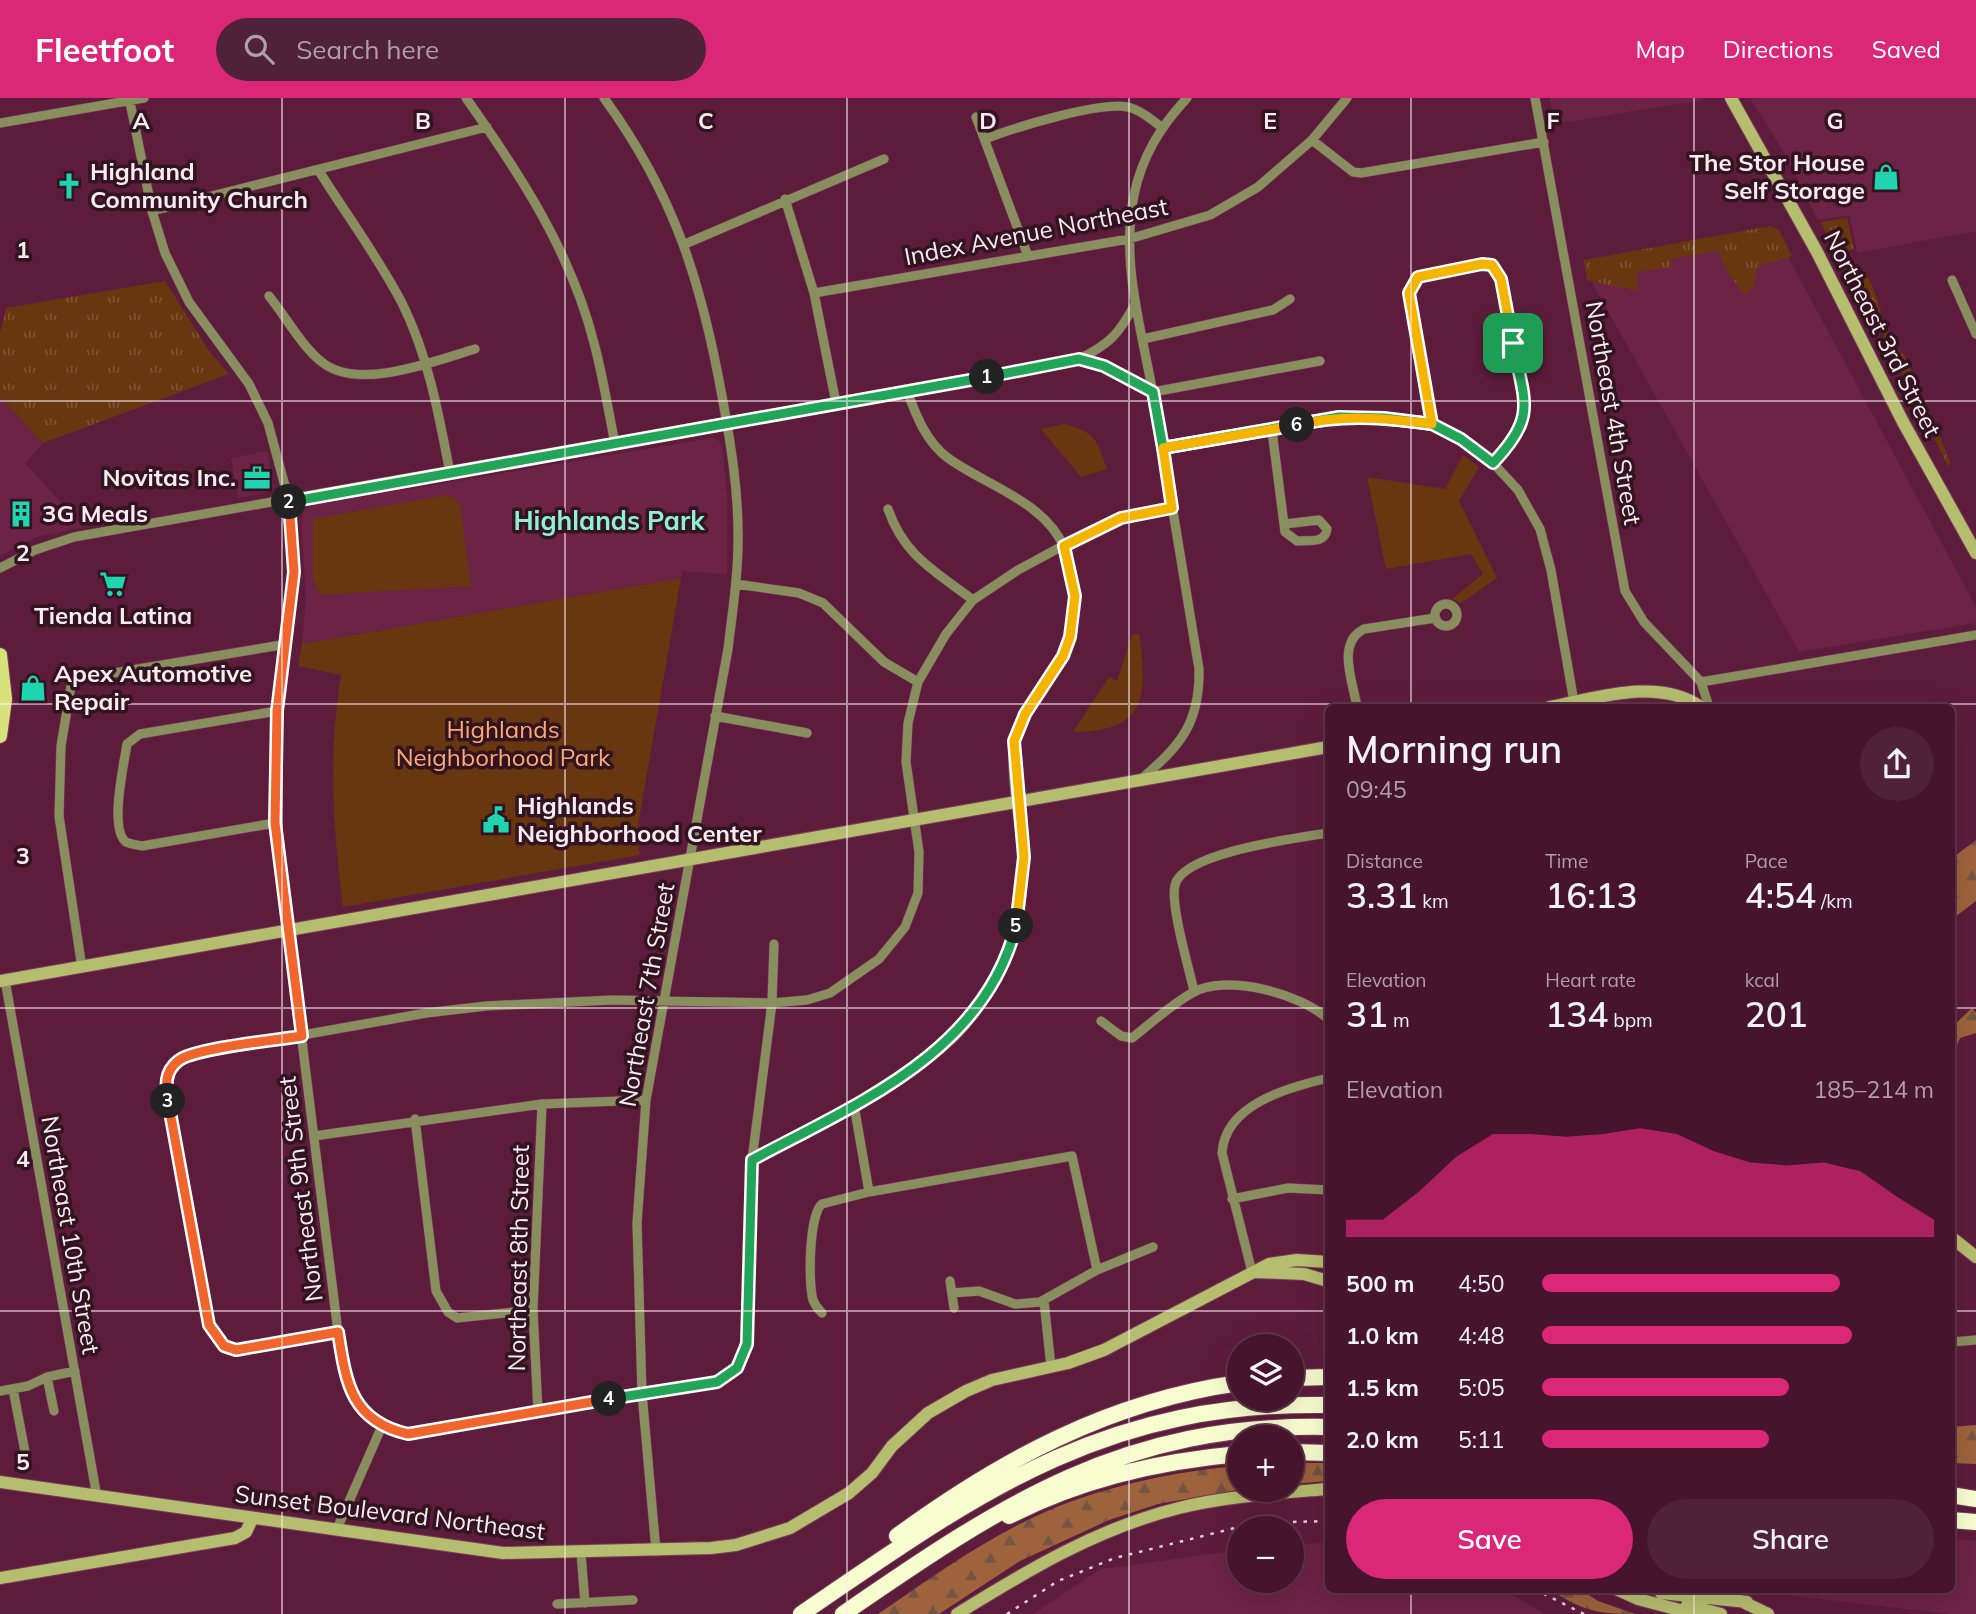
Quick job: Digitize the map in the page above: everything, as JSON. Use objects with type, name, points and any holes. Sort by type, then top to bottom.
[{"type":"highway","points":[[1304,1378],[1325,1377]]},
{"type":"highway","points":[[792,1614],[953,1496],[1039,1445],[1101,1418],[1146,1404],[1227,1386]]},
{"type":"highway","points":[[801,1614],[955,1510],[1061,1454],[1120,1433],[1210,1412],[1270,1405],[1325,1405]]},
{"type":"highway","points":[[843,1614],[1024,1497],[1123,1455],[1223,1432],[1278,1427],[1325,1427]]},
{"type":"highway","points":[[1304,1452],[1325,1453]]},
{"type":"highway","points":[[926,1559],[1032,1506],[1124,1474],[1192,1459],[1227,1455]]},
{"type":"highway","points":[[1955,1520],[1976,1522]]},
{"type":"main road","points":[[0,654],[4,674],[0,736]]},
{"type":"street","points":[[0,123],[144,98]]},
{"type":"street","points":[[466,98],[518,171],[552,232],[594,342],[615,443]]},
{"type":"street","name":"Northeast 7th Street","points":[[604,98],[652,174],[685,244],[712,340],[738,513],[736,584],[728,649],[646,1100],[637,1223],[642,1393],[656,1550]]},
{"type":"street","points":[[1139,781],[1173,752],[1187,731],[1200,695],[1199,669],[1163,448],[1135,304],[1129,239],[1134,195],[1144,162],[1161,127],[1186,98]]},
{"type":"street","name":"Index Avenue Northeast","points":[[814,293],[1129,239],[1210,215],[1258,187],[1312,140],[1347,98]]},
{"type":"street","name":"Northeast 4th Street","points":[[1535,98],[1625,591],[1644,622],[1701,682],[1708,704]]},
{"type":"street","name":"Northeast 3rd Street","points":[[1731,98],[1811,242],[1903,422],[1976,552]]},
{"type":"street","name":"Northeast 9th Street","points":[[130,102],[152,211],[177,280],[189,302],[249,384],[268,423],[289,501],[294,572],[277,711],[275,823],[338,1332],[349,1390],[367,1415],[382,1426]]},
{"type":"street","points":[[985,139],[1010,129],[1108,107],[1136,110],[1161,127]]},
{"type":"street","points":[[976,117],[1028,256]]},
{"type":"street","points":[[152,211],[487,127]]},
{"type":"street","points":[[1312,140],[1353,172],[1361,173],[1544,142]]},
{"type":"street","points":[[685,244],[785,199],[884,159]]},
{"type":"street","points":[[319,171],[402,303],[425,363],[450,472]]},
{"type":"street","points":[[785,199],[814,293],[836,403]]},
{"type":"street","points":[[1432,424],[1409,293],[1412,285],[1418,277],[1482,264],[1492,265],[1501,279],[1525,406],[1522,427],[1493,463]]},
{"type":"street","points":[[1952,280],[1976,334]]},
{"type":"street","points":[[269,296],[309,348],[334,370],[363,376],[474,349]]},
{"type":"street","points":[[1143,339],[1273,310],[1290,299]]},
{"type":"street","points":[[0,568],[35,550],[74,537],[1079,359],[1110,342],[1135,304]]},
{"type":"street","points":[[1079,359],[1104,366],[1153,392],[1320,361]]},
{"type":"street","points":[[752,1160],[910,1072],[952,1039],[994,979],[1016,929],[1022,896],[1024,857],[1014,741],[1025,714],[1063,656],[1073,621],[1075,596],[1064,546],[1032,510],[946,457],[917,420],[907,391]]},
{"type":"street","points":[[1163,448],[1272,431],[1339,417],[1384,418],[1432,424],[1461,439],[1493,463],[1518,491],[1540,529],[1551,570],[1574,702]]},
{"type":"street","points":[[1272,431],[1284,524]]},
{"type":"street","points":[[338,1332],[236,1350],[224,1346],[215,1337],[209,1325],[165,1084],[169,1071],[185,1056],[426,1013],[486,1006],[664,1000],[772,1003],[807,1000],[830,993],[879,959],[905,927],[918,893],[919,852],[906,762],[908,723],[918,682],[946,635],[973,600],[1018,569],[1121,518],[1172,508]]},
{"type":"street","points":[[888,509],[897,534],[916,558],[973,600]]},
{"type":"street","points":[[736,584],[799,593],[823,603],[884,662],[918,682]]},
{"type":"street","points":[[1356,704],[1347,650],[1355,634],[1364,629],[1435,618]]},
{"type":"street","points":[[1701,682],[1976,635]]},
{"type":"street","points":[[82,968],[59,816],[61,746],[72,680],[287,644]]},
{"type":"street","points":[[1564,704],[1634,693],[1666,692],[1694,704]]},
{"type":"street","points":[[275,823],[142,846],[127,842],[118,831],[127,744],[140,734],[277,711]]},
{"type":"street","points":[[715,716],[807,733]]},
{"type":"street","points":[[2,981],[290,932],[691,857],[1018,803],[1325,748]]},
{"type":"street","points":[[1194,991],[1174,893],[1180,876],[1188,868],[1244,848],[1325,834]]},
{"type":"street","points":[[336,1531],[382,1426],[408,1434],[717,1382],[729,1376],[743,1359],[747,1344],[752,1160],[772,1003],[774,944]]},
{"type":"street","name":"Northeast 10th Street","points":[[2,981],[97,1497]]},
{"type":"street","points":[[1101,1021],[1121,1036],[1132,1038],[1194,991],[1222,985],[1279,993],[1309,1003],[1325,1016]]},
{"type":"street","points":[[1325,1079],[1287,1090],[1238,1115],[1222,1143],[1232,1199],[1252,1272],[1280,1261],[1325,1262]]},
{"type":"street","points":[[314,1136],[415,1119],[542,1104],[646,1100]]},
{"type":"street","name":"Northeast 8th Street","points":[[538,1412],[533,1310],[542,1104]]},
{"type":"street","points":[[854,1105],[869,1192]]},
{"type":"street","points":[[415,1119],[436,1291],[441,1302],[457,1318],[533,1310]]},
{"type":"street","points":[[822,1313],[812,1297],[812,1221],[817,1208],[829,1201],[869,1192],[1072,1156],[1097,1270]]},
{"type":"street","points":[[1232,1199],[1288,1188],[1325,1190]]},
{"type":"street","points":[[1955,1240],[1976,1257]]},
{"type":"street","points":[[952,1293],[979,1291],[1021,1305],[1044,1301],[1097,1270],[1153,1247]]},
{"type":"street","name":"Sunset Boulevard Northeast","points":[[0,1482],[503,1553],[581,1553],[736,1545],[790,1528],[849,1493],[872,1473],[892,1446],[928,1413],[992,1380],[1051,1367],[1104,1350],[1252,1272],[1304,1274],[1325,1280]]},
{"type":"street","points":[[950,1281],[954,1308]]},
{"type":"street","points":[[1044,1301],[1051,1367]]},
{"type":"street","points":[[1955,1342],[1976,1340]]},
{"type":"street","points":[[0,1391],[29,1386],[47,1377],[75,1371]]},
{"type":"street","points":[[47,1377],[54,1411]]},
{"type":"street","points":[[13,1389],[26,1457]]},
{"type":"street","points":[[957,1614],[1062,1551],[1148,1517],[1182,1507],[1246,1496],[1325,1489]]},
{"type":"street","points":[[0,1578],[235,1538],[246,1532],[252,1519]]},
{"type":"street","points":[[581,1553],[585,1603]]},
{"type":"street","points":[[1625,1593],[1695,1614]]},
{"type":"street","points":[[1661,1593],[1721,1614]]},
{"type":"street","points":[[1672,1593],[1747,1602]]},
{"type":"street","points":[[1708,1593],[1747,1602],[1761,1614],[1768,1614]]},
{"type":"street","points":[[557,1604],[633,1600]]},
{"type":"shaded area","points":[[1550,98],[1701,98],[1703,100],[1554,124]]},
{"type":"shaded area","name":"The Stor House Self Storage","points":[[1750,98],[1976,98],[1976,231],[1857,253],[1850,215],[1818,220],[1785,154]]},
{"type":"shaded area","points":[[1778,238],[1976,607],[1976,623],[1799,652],[1586,272]]},
{"type":"shaded area","points":[[0,397],[43,443],[25,463],[83,527],[36,537],[0,556]]},
{"type":"shaded area","points":[[712,438],[719,441],[722,448],[727,493],[727,574],[682,571],[681,578],[302,644],[306,596],[301,518],[304,510],[314,505]]},
{"type":"shaded area","points":[[267,451],[273,491],[238,498],[231,458]]},
{"type":"shaded area","points":[[1955,1538],[1976,1541],[1976,1614],[1951,1614],[1768,1593],[1955,1593]]},
{"type":"shaded area","points":[[1325,1542],[1325,1593],[1509,1593],[1545,1614],[1033,1614],[1101,1569],[1227,1552],[1227,1593],[1304,1593],[1304,1545]]},
{"type":"green space","points":[[1847,218],[1854,248],[1844,254],[1852,270],[1865,271],[1886,327],[1905,356],[1951,463],[1948,466],[1856,279],[1847,283],[1821,222]]},
{"type":"green space","points":[[1770,226],[1779,230],[1792,256],[1756,269],[1755,285],[1745,296],[1724,267],[1719,251],[1671,259],[1671,267],[1637,272],[1638,291],[1587,280],[1584,260]]},
{"type":"green space","points":[[165,281],[209,351],[229,374],[43,443],[0,397],[0,333],[6,308]]},
{"type":"green space","points":[[1064,424],[1089,434],[1094,439],[1107,469],[1081,477],[1041,429]]},
{"type":"green space","points":[[1463,455],[1479,467],[1459,501],[1497,578],[1461,603],[1452,599],[1483,574],[1471,554],[1386,569],[1367,477],[1445,489]]},
{"type":"green space","points":[[447,495],[460,503],[471,586],[320,595],[313,579],[313,519]]},
{"type":"green space","name":"Highlands Neighborhood Park","points":[[681,578],[636,837],[640,855],[343,907],[333,791],[334,733],[341,675],[298,666],[302,644]]},
{"type":"green space","points":[[1139,634],[1143,675],[1142,692],[1137,706],[1129,717],[1116,725],[1073,732],[1109,677],[1117,681],[1132,635]]},
{"type":"green space","points":[[1976,840],[1976,901],[1955,917],[1955,856]]},
{"type":"green space","points":[[1972,1008],[1976,1013],[1976,1033],[1960,1038],[1955,1050],[1955,1024]]},
{"type":"green space","points":[[1976,1425],[1976,1464],[1955,1463],[1955,1427]]},
{"type":"green space","points":[[1304,1463],[1325,1463],[1325,1481],[1304,1483]]},
{"type":"green space","points":[[1227,1467],[1227,1492],[1158,1504],[1109,1520],[1020,1561],[939,1614],[878,1614],[941,1571],[1029,1519],[1097,1493],[1192,1471]]},
{"type":"green space","points":[[1556,1593],[1586,1593],[1598,1601],[1635,1614],[1609,1613],[1571,1602]]},
{"type":"railway","points":[[1007,1614],[1058,1581],[1115,1558],[1255,1523],[1325,1521]]},
{"type":"railway","points":[[1542,1593],[1584,1614]]},
{"type":"place","name":"The Stor House Self Storage","points":[[1886,177]]},
{"type":"place","name":"Highland Community Church","points":[[69,186]]},
{"type":"place","name":"Novitas Inc.","points":[[257,478]]},
{"type":"place","name":"3G Meals","points":[[21,514]]},
{"type":"place","name":"Tienda Latina","points":[[113,584]]},
{"type":"place","name":"Apex Automotive Repair","points":[[33,688]]},
{"type":"place","name":"Highlands Neighborhood Center","points":[[496,820]]},
{"type":"district","name":"Highlands Park","points":[[609,521]]},
{"type":"route","points":[[1513,343],[1501,279],[1492,265],[1482,264],[1418,277],[1409,293],[1432,424],[1384,418],[1339,417],[1312,421],[1272,431],[1217,440],[1163,448],[1172,508],[1121,518],[1064,546],[1075,596],[1070,637],[1063,656],[1025,714],[1014,741],[1024,857],[1022,896],[1016,929],[1006,957],[988,990],[952,1039],[910,1072],[752,1160],[747,1344],[743,1359],[729,1376],[717,1382],[697,1386],[642,1393],[408,1434],[382,1426],[356,1402],[344,1373],[338,1332],[236,1350],[224,1346],[215,1337],[209,1325],[165,1084],[169,1071],[185,1056],[302,1036],[275,823],[277,711],[294,572],[289,501],[1079,359],[1104,366],[1153,392],[1163,448],[1272,431],[1339,417],[1384,418],[1432,424],[1461,439],[1493,463],[1512,443],[1522,427],[1525,406],[1513,343]]}]
